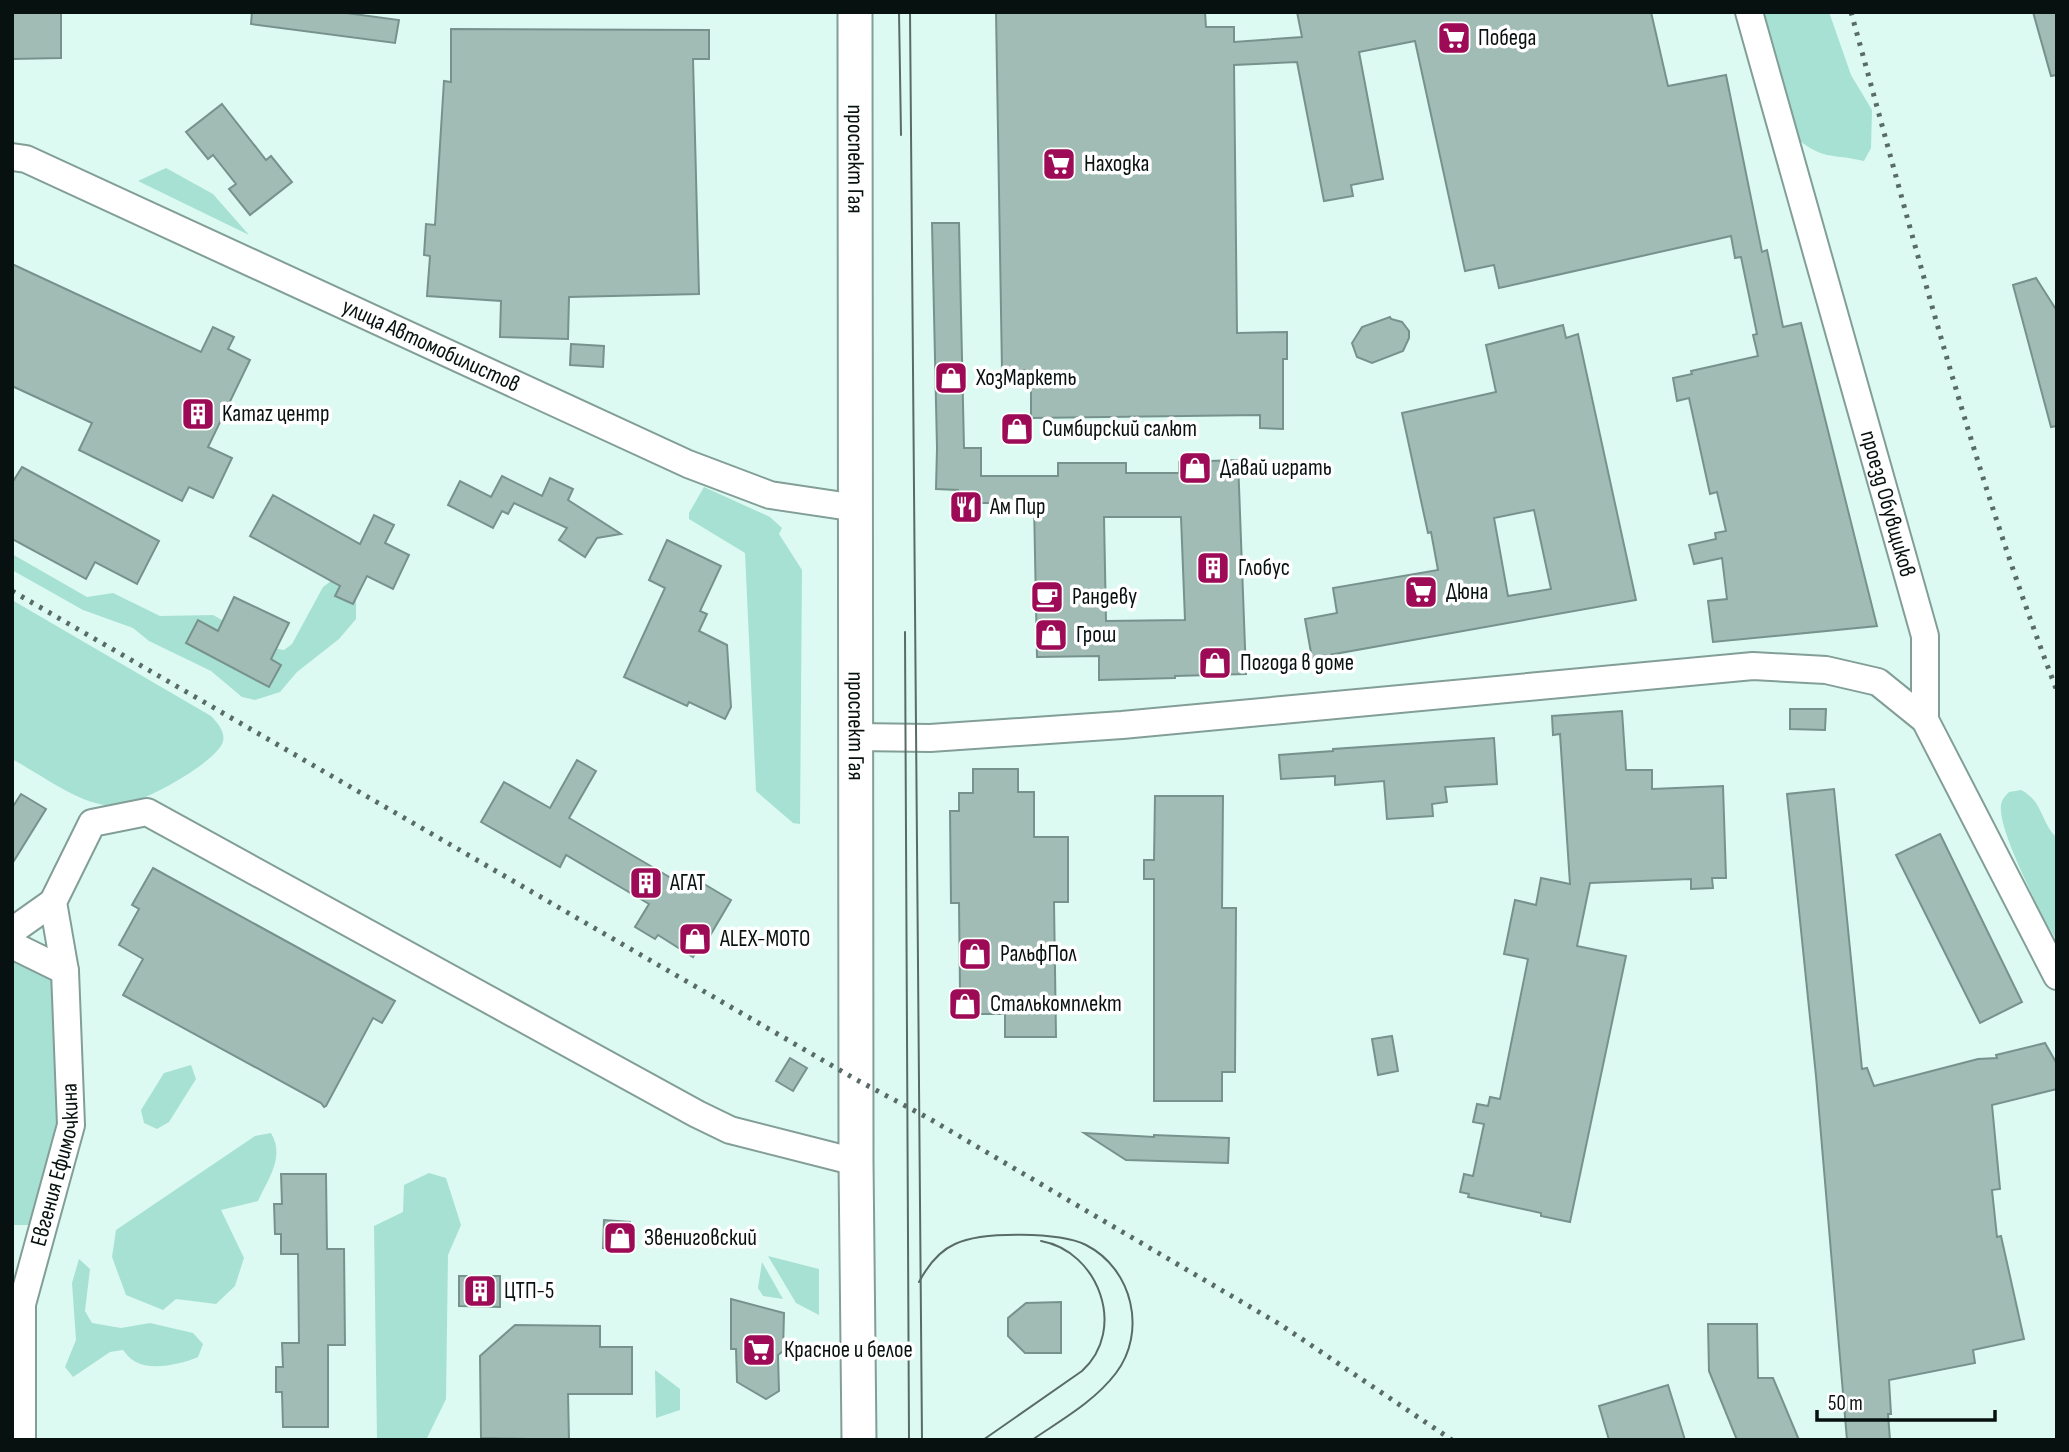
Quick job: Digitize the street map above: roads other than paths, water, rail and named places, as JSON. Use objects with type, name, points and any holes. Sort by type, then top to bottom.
[{"type":"main road","name":"проспект Гая","points":[[855,12],[856,1163],[859,1440]]},
{"type":"street","name":"проезд Обувщиков","points":[[1749,12],[1925,636],[1925,720],[2057,976]]},
{"type":"street","name":"улица Автомобилистов","points":[[12,157],[26,159],[688,464],[770,495],[857,508]]},
{"type":"street","points":[[856,737],[930,738],[1135,724],[1753,666],[1826,670],[1878,682],[1925,720]]},
{"type":"street","points":[[12,931],[53,902],[92,823],[147,812],[730,1130],[856,1163]]},
{"type":"street","name":"Евгения Ефимочкина","points":[[22,1440],[22,1304],[71,1125],[65,971],[53,902]]},
{"type":"street","points":[[12,945],[65,971]]},
{"type":"tram line","points":[[899,12],[901,135]]},
{"type":"tram line","points":[[910,12],[922,1440]]},
{"type":"tram line","points":[[905,632],[909,1440]]},
{"type":"tram line","points":[[919,1282],[934,1260],[949,1247],[967,1240],[1001,1235],[1040,1236],[1074,1241],[1086,1245],[1115,1269],[1124,1285],[1133,1321],[1126,1357],[1098,1393],[1032,1440]]},
{"type":"tram line","points":[[983,1440],[1082,1371],[1096,1354],[1103,1334],[1104,1314],[1100,1294],[1091,1275],[1078,1260],[1061,1248],[1041,1241]]},
{"type":"railway","points":[[1851,12],[1921,269],[1971,439],[2026,608],[2057,691]]},
{"type":"railway","points":[[12,591],[857,1080],[930,1119],[1281,1325],[1452,1440]]},
{"type":"place","name":"Победа","points":[[1454,38]]},
{"type":"place","name":"Находка","points":[[1059,164]]},
{"type":"place","name":"ХозМаркеть","points":[[951,378]]},
{"type":"place","name":"Kamaz центр","points":[[198,414]]},
{"type":"place","name":"Симбирский салют","points":[[1017,429]]},
{"type":"place","name":"Давай играть","points":[[1195,468]]},
{"type":"place","name":"Ам Пир","points":[[966,507]]},
{"type":"place","name":"Глобус","points":[[1213,568]]},
{"type":"place","name":"Дюна","points":[[1421,592]]},
{"type":"place","name":"Рандеву","points":[[1047,597]]},
{"type":"place","name":"Грош","points":[[1051,635]]},
{"type":"place","name":"Погода в доме","points":[[1215,663]]},
{"type":"place","name":"АГАТ","points":[[646,883]]},
{"type":"place","name":"ALEX-MOTO","points":[[695,939]]},
{"type":"place","name":"РальфПол","points":[[975,954]]},
{"type":"place","name":"Сталькомплект","points":[[965,1004]]},
{"type":"place","name":"Звениговский","points":[[620,1238]]},
{"type":"place","name":"ЦТП-5","points":[[480,1291]]},
{"type":"place","name":"Красное и белое","points":[[759,1350]]}]
